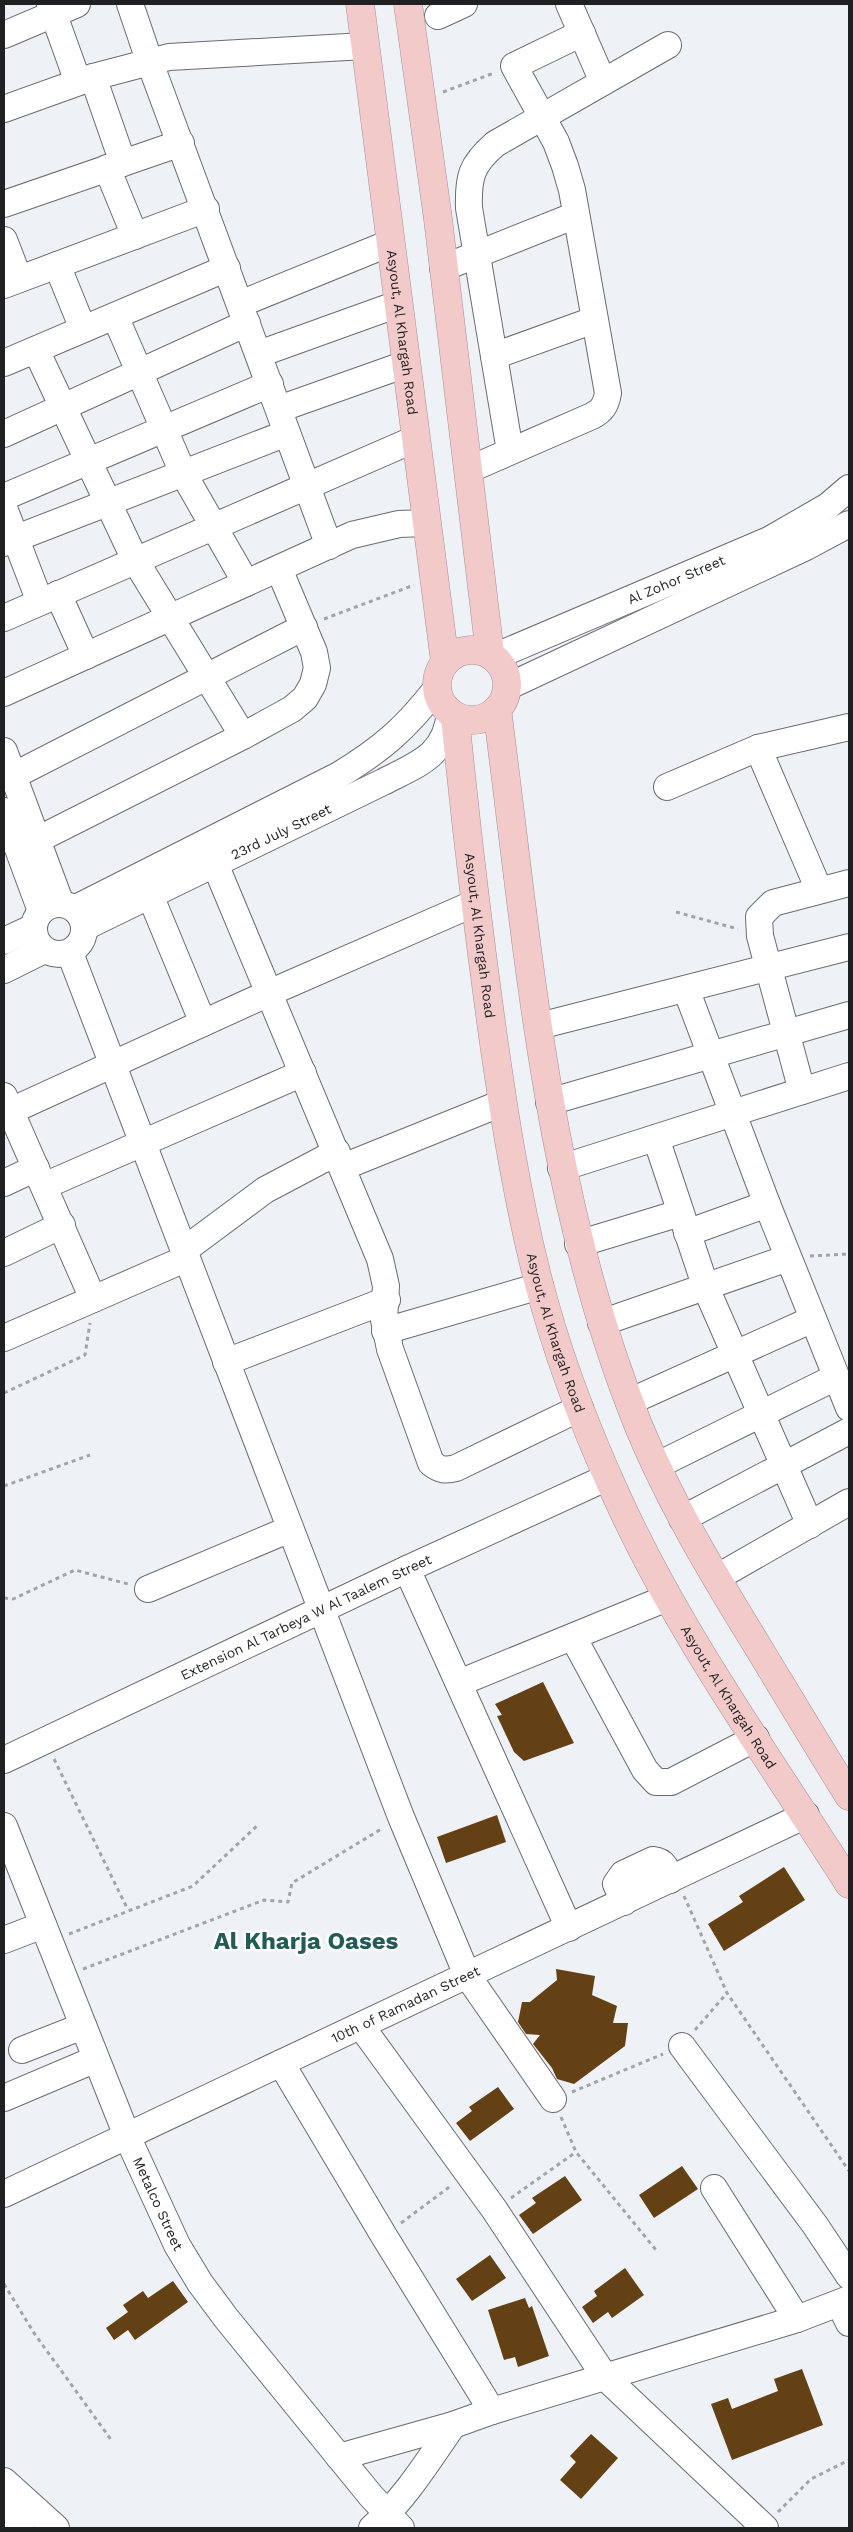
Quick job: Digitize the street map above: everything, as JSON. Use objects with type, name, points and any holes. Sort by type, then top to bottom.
[{"type":"highway","name":"Asyout, Al Khargah Road","points":[[360,4],[444,662]]},
{"type":"highway","points":[[408,4],[422,100],[492,656]]},
{"type":"highway","points":[[502,698],[488,716],[466,719],[453,714],[439,698],[437,688],[437,679],[444,662],[461,651],[471,649],[492,656],[502,666],[502,698],[538,1026],[549,1102],[578,1244],[601,1323],[629,1402],[656,1466],[682,1519],[716,1578],[848,1792]]},
{"type":"highway","name":"Asyout, Al Khargah Road","points":[[453,714],[475,903],[502,1103],[522,1209],[540,1286],[580,1408],[608,1477],[667,1598],[849,1884]]},
{"type":"street","points":[[4,35],[51,9],[77,4]]},
{"type":"street","points":[[130,4],[329,546]]},
{"type":"street","points":[[438,16],[464,4]]},
{"type":"street","points":[[569,4],[604,82]]},
{"type":"street","points":[[51,9],[85,80],[115,166],[135,236]]},
{"type":"street","points":[[468,470],[592,416],[603,407],[608,393],[576,215],[565,166],[542,117],[514,66],[582,33]]},
{"type":"street","points":[[510,451],[469,208],[468,188],[473,168],[481,156],[495,144],[668,45]]},
{"type":"street","points":[[4,109],[85,80],[149,60],[169,56],[365,46]]},
{"type":"street","points":[[4,204],[181,142]]},
{"type":"street","points":[[4,240],[12,282],[206,209]]},
{"type":"street","points":[[443,268],[576,215]]},
{"type":"street","points":[[4,434],[139,372],[244,313],[390,243]]},
{"type":"street","points":[[57,264],[83,329]]},
{"type":"street","points":[[4,363],[227,268]]},
{"type":"street","points":[[259,354],[398,304]]},
{"type":"street","points":[[115,316],[183,473],[212,527],[246,583]]},
{"type":"street","points":[[494,356],[594,320]]},
{"type":"street","points":[[36,350],[106,503],[135,560],[243,736]]},
{"type":"street","points":[[279,409],[406,364]]},
{"type":"street","points":[[4,497],[270,384]]},
{"type":"street","points":[[10,541],[287,433]]},
{"type":"street","points":[[4,618],[415,439]]},
{"type":"street","name":"Al Zohor Street","points":[[492,656],[769,540],[828,506],[849,488]]},
{"type":"street","points":[[4,508],[10,541],[86,656]]},
{"type":"street","points":[[4,693],[352,535],[375,528],[426,523]]},
{"type":"street","name":"Al Zohor Street","points":[[502,698],[849,524]]},
{"type":"street","points":[[37,840],[243,736],[292,709],[304,698],[313,684],[316,668],[314,652],[279,569]]},
{"type":"street","points":[[13,776],[205,676],[304,627]]},
{"type":"street","name":"23rd July Street","points":[[4,941],[59,916],[339,774],[368,757],[400,732],[437,688]]},
{"type":"street","name":"23rd July Street","points":[[59,916],[150,895],[374,787],[425,759],[440,748],[453,714]]},
{"type":"street","points":[[667,787],[758,748],[849,727]]},
{"type":"street","points":[[758,748],[819,890]]},
{"type":"street","points":[[4,751],[37,840],[59,916]]},
{"type":"street","points":[[4,811],[59,916],[81,942],[70,953],[61,955],[44,950],[38,944],[59,916]]},
{"type":"street","points":[[215,864],[340,1159],[380,1259],[387,1300],[385,1331],[431,1463],[438,1469],[447,1471],[456,1468],[580,1408]]},
{"type":"street","points":[[802,1091],[760,936],[759,917],[773,903],[849,884]]},
{"type":"street","points":[[150,895],[203,1023]]},
{"type":"street","points":[[93,1299],[62,1225],[6,1107],[112,1064],[475,903]]},
{"type":"street","points":[[538,1026],[849,947]]},
{"type":"street","points":[[4,970],[44,950]]},
{"type":"street","points":[[70,953],[141,1144],[321,1611],[401,1817],[467,1976],[553,2100]]},
{"type":"street","points":[[686,989],[788,1258],[849,1408]]},
{"type":"street","points":[[549,1102],[849,1015]]},
{"type":"street","points":[[4,1183],[40,1177],[141,1144],[303,1073]]},
{"type":"street","points":[[561,1168],[849,1076]]},
{"type":"street","points":[[4,1338],[93,1299],[184,1255],[264,1190],[340,1159],[502,1103]]},
{"type":"street","points":[[656,1138],[706,1288],[734,1356],[810,1525]]},
{"type":"street","points":[[578,1244],[767,1204]]},
{"type":"street","points":[[4,1254],[62,1225]]},
{"type":"street","points":[[601,1323],[788,1258]]},
{"type":"street","points":[[385,1331],[540,1286]]},
{"type":"street","points":[[226,1362],[387,1300]]},
{"type":"street","points":[[629,1402],[813,1320]]},
{"type":"street","points":[[656,1466],[836,1377]]},
{"type":"street","points":[[682,1519],[784,1467],[849,1431]]},
{"type":"street","name":"Extension Al Tarbeya W Al Taalem Street","points":[[4,1760],[407,1569],[608,1477]]},
{"type":"street","points":[[716,1578],[849,1502]]},
{"type":"street","points":[[148,1589],[290,1529]]},
{"type":"street","points":[[407,1569],[569,1928]]},
{"type":"street","points":[[459,1683],[667,1598]]},
{"type":"street","points":[[573,1637],[645,1770],[656,1782],[671,1782],[756,1738]]},
{"type":"street","name":"10th of Ramadan Street","points":[[4,2194],[806,1815]]},
{"type":"street","name":"Metalco Street","points":[[4,1826],[127,2136],[177,2245],[200,2282],[226,2318],[339,2457],[387,2524]]},
{"type":"street","points":[[4,1940],[46,1933]]},
{"type":"street","points":[[22,2050],[83,2026]]},
{"type":"street","points":[[361,2026],[494,2209],[605,2377],[765,2528]]},
{"type":"street","points":[[682,2046],[815,2225],[849,2276]]},
{"type":"street","points":[[4,2098],[96,2059]]},
{"type":"street","points":[[281,2063],[384,2236],[492,2411]]},
{"type":"street","points":[[714,2188],[797,2319]]},
{"type":"street","points":[[339,2457],[452,2425],[492,2411],[797,2319],[846,2308]]},
{"type":"street","points":[[387,2524],[452,2425]]},
{"type":"street","points":[[4,2481],[56,2528]]},
{"type":"street","points":[[4,2511],[22,2528]]},
{"type":"path","points":[[422,100],[514,66]]},
{"type":"path","points":[[304,627],[433,578]]},
{"type":"path","points":[[676,912],[760,936]]},
{"type":"path","points":[[788,1258],[849,1254]]},
{"type":"path","points":[[4,1393],[85,1355],[93,1299]]},
{"type":"path","points":[[4,1486],[90,1455]]},
{"type":"path","points":[[4,1598],[13,1599],[75,1570],[148,1589]]},
{"type":"path","points":[[45,1740],[128,1910]]},
{"type":"path","points":[[64,1976],[264,1900],[288,1902],[292,1883],[401,1817]]},
{"type":"path","points":[[46,1933],[128,1910],[193,1886],[259,1824]]},
{"type":"path","points":[[673,1879],[728,1993],[849,2171]]},
{"type":"path","points":[[656,2250],[576,2152],[553,2100],[682,2046],[728,1993]]},
{"type":"path","points":[[494,2209],[576,2152]]},
{"type":"path","points":[[384,2236],[468,2172]]},
{"type":"path","points":[[4,2284],[34,2333],[112,2441]]},
{"type":"path","points":[[765,2528],[810,2479],[849,2460]]},
{"type":"building","points":[[543,1682],[574,1743],[524,1761],[514,1752],[497,1716],[502,1715],[495,1704]]},
{"type":"building","points":[[497,1815],[506,1842],[446,1863],[437,1837]]},
{"type":"building","points":[[784,1867],[805,1900],[724,1951],[708,1924],[743,1902],[739,1896]]},
{"type":"building","points":[[556,1969],[595,1976],[592,1995],[617,2006],[613,2023],[628,2023],[625,2046],[574,2084],[557,2079],[552,2068],[533,2044],[540,2035],[526,2034],[518,2022],[522,2002],[530,2002],[557,1980]]},
{"type":"building","points":[[498,2087],[514,2109],[470,2141],[456,2123],[472,2111],[469,2107]]},
{"type":"building","points":[[682,2166],[698,2189],[654,2218],[639,2195]]},
{"type":"building","points":[[565,2176],[582,2200],[533,2234],[519,2215],[536,2203],[532,2198]]},
{"type":"building","points":[[490,2255],[506,2278],[472,2301],[456,2279]]},
{"type":"building","points":[[625,2268],[644,2295],[612,2318],[608,2312],[593,2323],[582,2307],[597,2296],[594,2291]]},
{"type":"building","points":[[173,2281],[188,2302],[135,2340],[128,2330],[114,2340],[106,2328],[128,2312],[123,2305],[143,2291],[148,2298]]},
{"type":"building","points":[[525,2298],[529,2308],[532,2306],[549,2356],[518,2367],[515,2357],[504,2360],[488,2310]]},
{"type":"building","points":[[802,2369],[823,2425],[732,2460],[711,2404],[728,2398],[732,2409],[778,2391],[774,2379]]},
{"type":"building","points":[[591,2434],[618,2458],[581,2499],[560,2480],[576,2462],[570,2456]]},
{"type":"district","name":"Al Kharja Oases","points":[[306,1941]]}]
